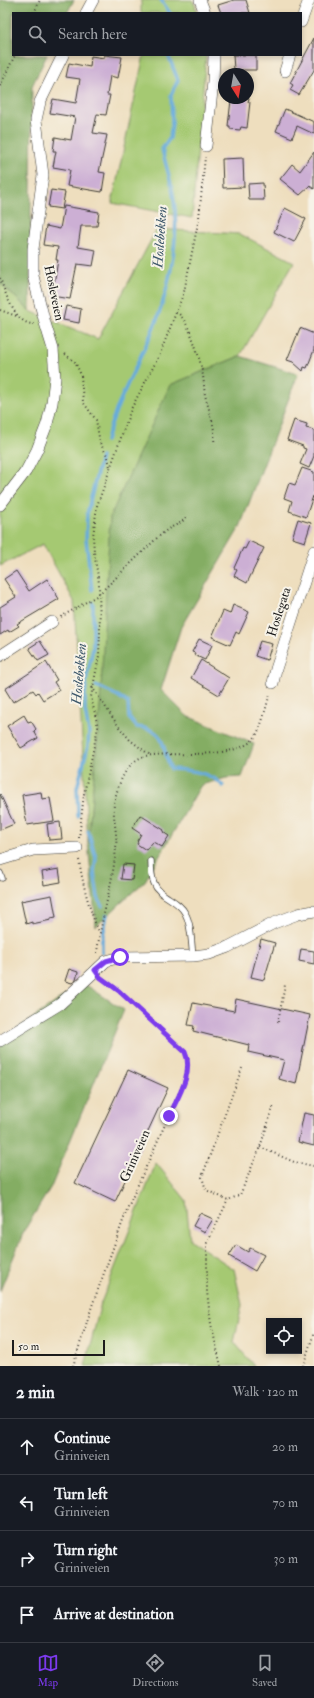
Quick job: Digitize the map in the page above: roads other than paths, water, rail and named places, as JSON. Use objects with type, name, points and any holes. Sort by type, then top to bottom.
[{"type":"street","points":[[87,12],[93,0]]},
{"type":"street","points":[[200,0],[205,12]]},
{"type":"street","points":[[302,19],[309,0]]},
{"type":"street","name":"Hosleveien","points":[[0,505],[26,471],[37,450],[47,424],[52,403],[55,378],[53,349],[33,276],[33,249],[43,175],[36,120],[40,102],[63,56]]},
{"type":"street","points":[[206,146],[213,82],[214,56]]},
{"type":"street","points":[[285,71],[290,56]]},
{"type":"street","name":"Hoslegata","points":[[273,683],[276,669],[314,551]]},
{"type":"street","points":[[0,656],[52,622]]},
{"type":"street","points":[[0,860],[33,850],[77,848]]},
{"type":"street","points":[[0,1041],[60,1004],[106,961],[120,957],[193,956],[209,954],[274,923],[298,914],[314,911]]},
{"type":"lane","points":[[151,861],[152,876],[155,886],[175,901],[186,913],[193,956]]},
{"type":"waterway","name":"Hoslebekken","points":[[161,0],[169,12]]},
{"type":"waterway","name":"Hoslebekken","points":[[106,441],[120,400],[151,334],[163,303],[174,250],[174,200],[162,149],[170,138],[172,123],[171,95],[178,80],[168,56]]},
{"type":"waterway","name":"Hoslebekken","points":[[92,590],[86,539],[87,514],[101,457]]},
{"type":"waterway","name":"Hoslebekken","points":[[78,816],[77,788],[88,746],[89,732],[85,711],[85,695],[87,676],[93,648],[93,603]]},
{"type":"waterway","points":[[96,686],[118,696],[128,703],[129,718],[137,727],[147,729],[159,736],[171,769],[200,773],[218,781],[223,786]]},
{"type":"waterway","name":"Hoslebekken","points":[[88,831],[96,858],[94,872],[98,897],[102,906]]},
{"type":"waterway","name":"Hoslebekken","points":[[102,953],[102,940],[107,915]]}]
